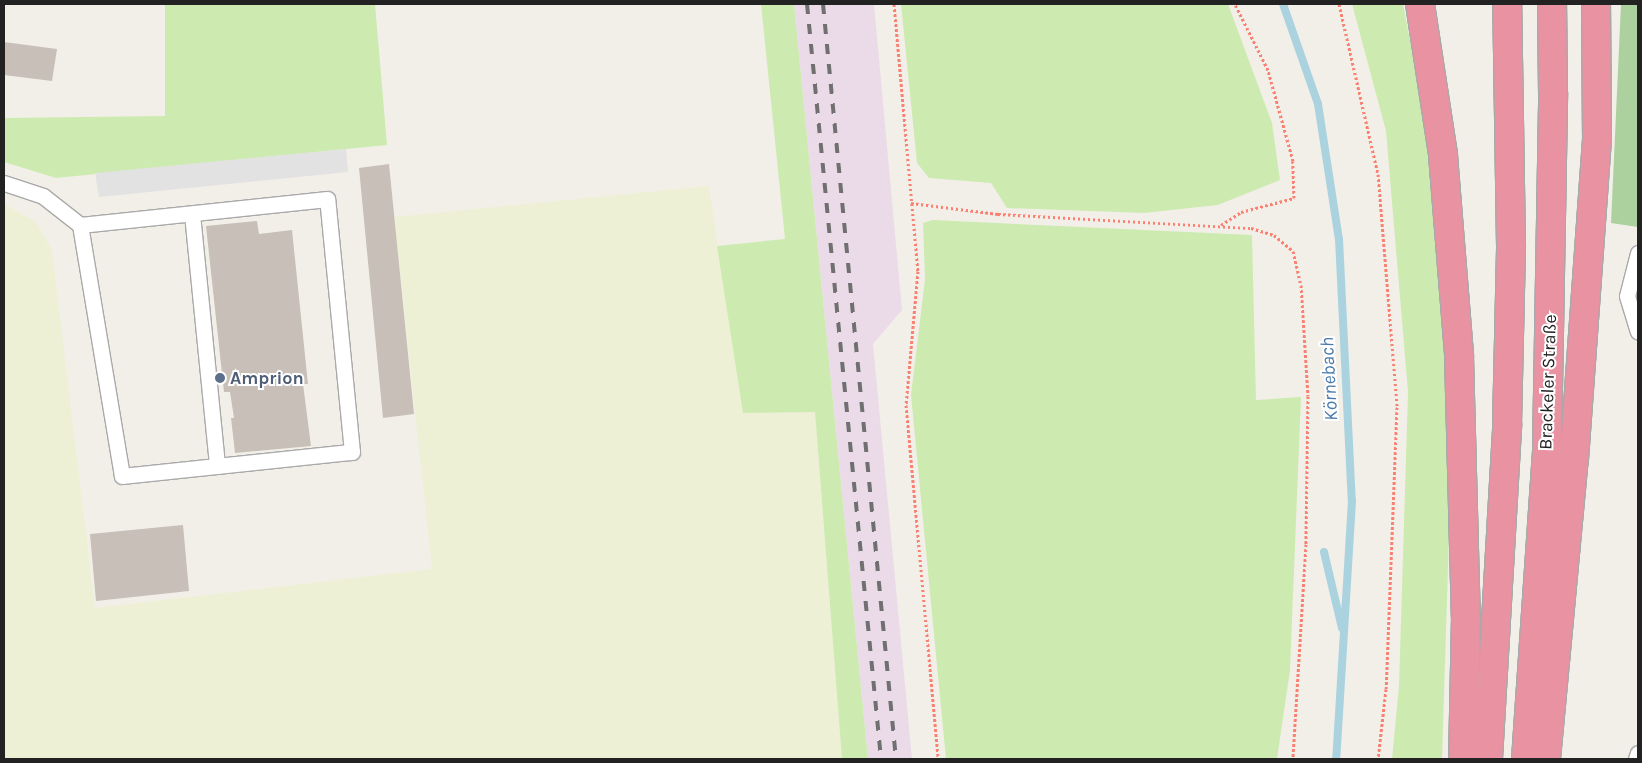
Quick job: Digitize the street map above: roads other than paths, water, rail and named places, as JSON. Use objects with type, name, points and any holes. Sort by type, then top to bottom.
[{"type":"highway","points":[[1420,4],[1443,155],[1459,356],[1466,617],[1463,759]]},
{"type":"highway","points":[[1488,759],[1507,425],[1512,246],[1508,4]]},
{"type":"highway","name":"Brackeler Straße","points":[[1526,759],[1547,448],[1553,93],[1552,4]]},
{"type":"highway","points":[[1546,759],[1574,460],[1595,169],[1596,4]]},
{"type":"lane","points":[[4,183],[43,196],[80,226],[122,476],[352,452],[327,199],[80,226]]},
{"type":"lane","points":[[192,214],[218,466]]},
{"type":"lane","points":[[1638,253],[1627,296],[1638,331]]},
{"type":"lane","points":[[1636,759],[1638,754]]},
{"type":"waterway","name":"Körnebach","points":[[1283,4],[1318,104],[1339,239],[1352,501],[1336,759]]},
{"type":"waterway","points":[[1324,552],[1342,628]]},
{"type":"railway","points":[[807,4],[881,759]]},
{"type":"railway","points":[[823,4],[896,759]]},
{"type":"place","name":"Amprion","points":[[220,378]]}]
